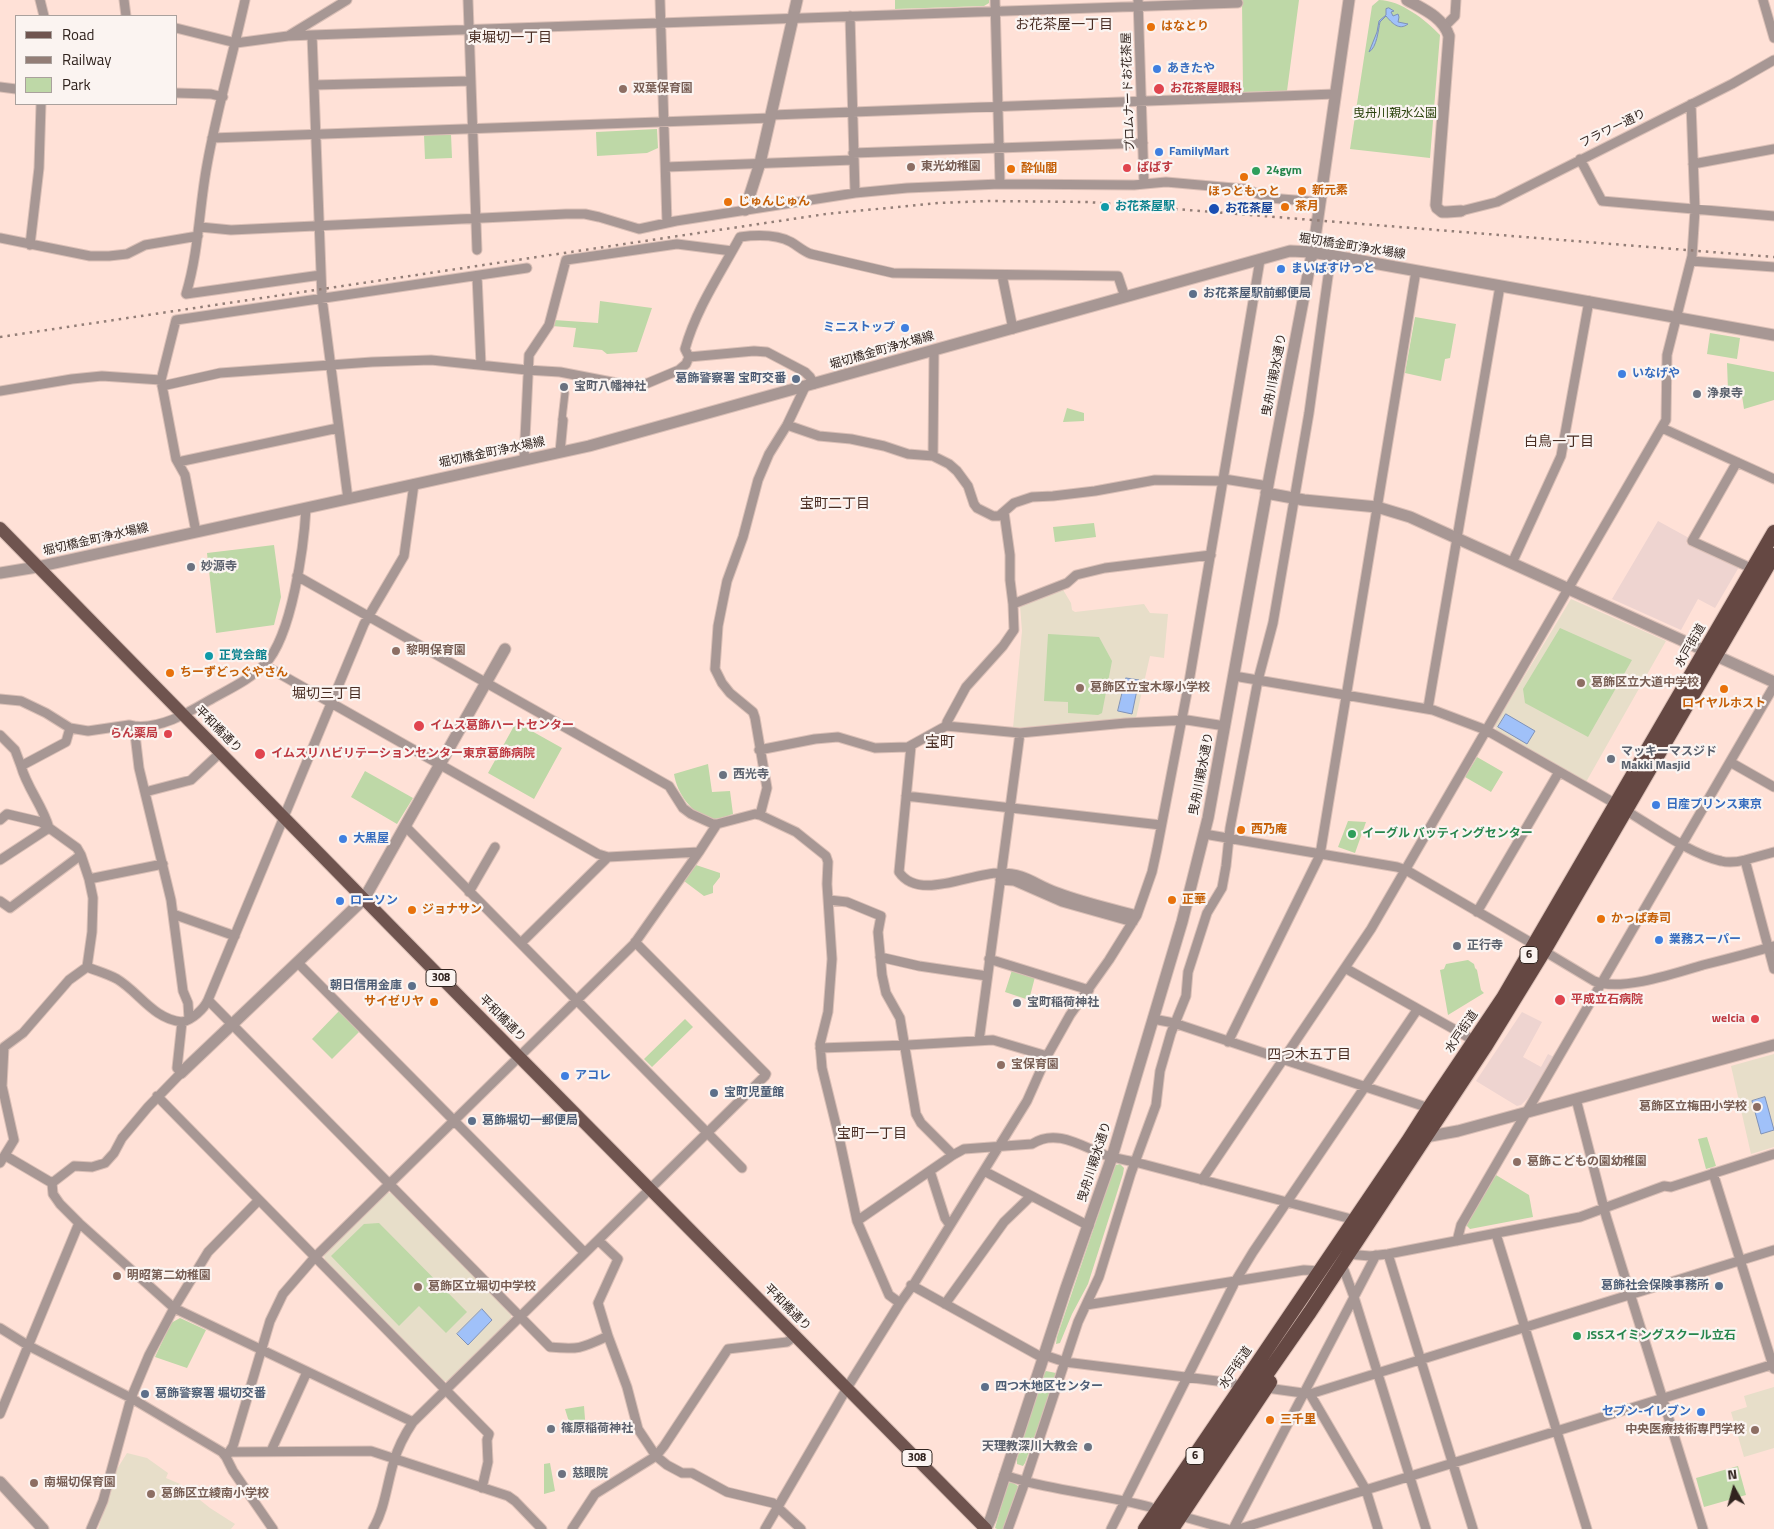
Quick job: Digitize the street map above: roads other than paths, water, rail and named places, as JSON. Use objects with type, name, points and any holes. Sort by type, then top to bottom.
[{"type":"highway","name":"水戸街道","points":[[1711,654],[1753,569],[1774,532]]},
{"type":"highway","name":"水戸街道","points":[[1145,1529],[1251,1385],[1269,1336],[1296,1305],[1408,1141],[1486,1047],[1539,948],[1621,807],[1711,654],[1774,555]]},
{"type":"highway","name":"水戸街道","points":[[1428,1117],[1474,1040],[1539,948]]},
{"type":"highway","points":[[1135,1529],[1150,1507],[1251,1385],[1290,1350],[1310,1312],[1344,1258],[1425,1137],[1428,1117]]},
{"type":"highway","points":[[1408,1141],[1425,1137]]},
{"type":"highway","points":[[1172,1529],[1181,1516],[1251,1385]]},
{"type":"highway","name":"6","points":[[1159,1529],[1251,1385]]},
{"type":"main road","name":"平和橋通り","points":[[0,528],[364,900],[986,1529]]},
{"type":"street","points":[[40,0],[44,15]]},
{"type":"street","points":[[124,0],[126,15]]},
{"type":"street","points":[[245,0],[212,138],[204,182],[194,268],[186,294],[320,276]]},
{"type":"street","points":[[288,36],[347,0]]},
{"type":"street","points":[[468,0],[477,250]]},
{"type":"street","points":[[660,0],[667,223]]},
{"type":"street","points":[[745,210],[760,163],[797,0]]},
{"type":"street","points":[[995,0],[1000,184]]},
{"type":"street","name":"曳舟川親水通り","points":[[986,1529],[1112,1157],[1182,922],[1204,834],[1312,252],[1349,0]]},
{"type":"street","points":[[1407,0],[1438,18],[1445,26],[1449,36],[1436,208],[1442,212],[1461,211]]},
{"type":"street","points":[[1445,26],[1455,16],[1456,0]]},
{"type":"street","points":[[1763,0],[1774,38]]},
{"type":"street","points":[[178,28],[236,43],[288,36],[312,35],[995,12],[1138,3],[1238,3]]},
{"type":"street","name":"プロムナードお花茶屋","points":[[1138,3],[1144,184]]},
{"type":"street","points":[[850,16],[855,193]]},
{"type":"street","points":[[312,35],[320,225],[320,276],[348,499]]},
{"type":"street","name":"フラワー通り","points":[[1461,211],[1497,202],[1732,84],[1774,60]]},
{"type":"street","points":[[314,85],[471,81]]},
{"type":"street","points":[[0,87],[15,89]]},
{"type":"street","points":[[178,93],[211,94],[223,97]]},
{"type":"street","points":[[212,138],[664,123],[852,111],[1335,94]]},
{"type":"street","points":[[1202,1180],[1371,929],[1666,420],[1667,355],[1675,317],[1691,261],[1695,210],[1691,104]]},
{"type":"street","points":[[30,245],[39,168],[41,105]]},
{"type":"street","points":[[666,167],[998,148],[1143,143]]},
{"type":"street","points":[[1693,164],[1774,150]]},
{"type":"street","points":[[1580,159],[1602,201],[1774,216]]},
{"type":"street","points":[[0,238],[90,256],[109,256],[127,254],[146,246],[199,232],[320,225],[584,214],[635,228],[855,193],[907,188],[1000,184],[1144,184],[1166,182],[1245,189],[1269,198],[1320,202]]},
{"type":"street","points":[[0,391],[94,377],[161,383],[220,372],[431,360],[560,372],[622,384],[636,385],[648,383],[680,370],[686,364],[689,357],[685,349],[688,338],[710,289],[740,237],[760,234],[790,242],[802,251],[811,254],[893,273],[1118,276],[1125,297]]},
{"type":"street","points":[[524,460],[529,355],[549,325],[566,260],[677,244],[732,251]]},
{"type":"street","name":"堀切橋金町浄水場線","points":[[0,574],[524,460],[649,430],[1290,251],[1312,252],[1774,335]]},
{"type":"street","points":[[1008,1529],[1026,1482],[1078,1322],[1099,1277],[1135,1162],[1156,1105],[1160,1071],[1174,1024],[1186,996],[1188,972],[1207,913],[1222,888],[1258,680],[1272,623],[1309,413],[1330,256]]},
{"type":"street","points":[[765,1529],[847,1388],[1027,1101],[1070,1015],[1136,918],[1152,872],[1181,721],[1211,555],[1260,260]]},
{"type":"street","points":[[1691,261],[1774,267]]},
{"type":"street","points":[[196,532],[185,476],[178,462],[161,383],[176,320],[528,268]]},
{"type":"street","points":[[1228,1042],[1320,855],[1416,272]]},
{"type":"street","points":[[1002,275],[1013,329]]},
{"type":"street","points":[[477,276],[481,365]]},
{"type":"street","points":[[1428,708],[1500,286]]},
{"type":"street","points":[[1512,563],[1561,456],[1589,301]]},
{"type":"street","points":[[689,357],[754,351],[767,352],[804,372],[812,380],[769,454],[758,480],[743,537],[727,580],[716,639],[715,669],[722,683],[730,693],[753,712],[767,788],[760,815]]},
{"type":"street","points":[[933,456],[934,351]]},
{"type":"street","points":[[560,452],[565,393]]},
{"type":"street","points":[[786,425],[819,436],[851,439],[884,446],[908,454],[933,456],[948,464],[964,479],[977,508],[993,516],[999,516],[1014,503],[1032,497],[1095,491],[1155,480],[1223,480],[1267,489],[1294,498],[1377,507],[1410,517],[1774,682]]},
{"type":"street","points":[[178,462],[338,428]]},
{"type":"street","points":[[1662,428],[1774,479]]},
{"type":"street","points":[[1737,462],[1692,541],[1753,569]]},
{"type":"street","points":[[87,967],[117,979],[151,1008],[167,1018],[186,1020],[206,1005],[368,617],[404,556],[414,484]]},
{"type":"street","points":[[0,699],[21,700],[70,728],[88,731],[129,725],[155,725],[184,716],[248,678],[264,665],[275,650],[280,639],[292,603],[304,538],[306,508]]},
{"type":"street","points":[[946,726],[966,687],[1003,646],[1014,630],[1010,555],[1004,512]]},
{"type":"street","points":[[1013,604],[1066,582],[1076,575],[1105,568],[1211,555]]},
{"type":"street","points":[[297,576],[669,786],[684,808],[701,819],[717,824],[755,814],[760,815],[796,832],[826,856],[832,959],[828,1012],[820,1048],[822,1068],[841,1145],[856,1221],[889,1295],[900,1303]]},
{"type":"street","points":[[52,1183],[74,1166],[92,1167],[105,1163],[114,1153],[122,1138],[157,1096],[364,900],[505,649]]},
{"type":"street","points":[[264,665],[598,854],[608,857],[699,852]]},
{"type":"street","points":[[1234,676],[1428,708],[1486,730],[1682,844],[1721,861],[1744,860],[1774,852]]},
{"type":"street","points":[[1457,1240],[1461,1224],[1774,686]]},
{"type":"street","points":[[759,750],[815,739],[838,737],[875,748],[911,746],[946,726],[1020,733],[1126,723],[1193,720],[1225,726]]},
{"type":"street","points":[[134,726],[139,768],[163,864],[173,914],[183,991],[188,1003],[177,1068],[181,1073]]},
{"type":"street","points":[[21,766],[66,742],[70,728]]},
{"type":"street","points":[[979,1041],[1020,733]]},
{"type":"street","points":[[0,735],[15,750],[24,776],[46,816],[50,828]]},
{"type":"street","points":[[911,746],[899,872],[901,876],[919,886],[947,884],[971,877],[1001,876],[1062,902],[1136,918]]},
{"type":"street","points":[[145,792],[191,780],[221,752]]},
{"type":"street","points":[[1730,762],[1774,787]]},
{"type":"street","points":[[1477,912],[1559,772]]},
{"type":"street","points":[[906,796],[1161,825]]},
{"type":"street","points":[[0,820],[7,814],[41,822],[61,839],[77,848],[89,879],[92,898],[92,932],[87,967],[69,980],[23,1033],[2,1044],[2,1086],[14,1140],[3,1160],[52,1183]]},
{"type":"street","points":[[273,1529],[233,1471],[228,1454],[260,1350],[282,1294],[315,1257],[635,942],[717,824]]},
{"type":"street","points":[[405,826],[742,1168]]},
{"type":"street","points":[[0,860],[50,828]]},
{"type":"street","points":[[1204,834],[1406,870],[1601,984],[1610,985],[1648,980],[1771,947]]},
{"type":"street","points":[[469,892],[496,847]]},
{"type":"street","points":[[0,901],[10,908],[81,855]]},
{"type":"street","points":[[521,943],[608,857]]},
{"type":"street","points":[[1744,860],[1771,947],[1774,969]]},
{"type":"street","points":[[89,879],[163,864]]},
{"type":"street","points":[[829,900],[847,902],[881,916],[878,932],[886,993],[900,1018],[916,1114],[921,1124],[953,1155]]},
{"type":"street","points":[[173,914],[236,936]]},
{"type":"street","points":[[373,1529],[380,1512],[394,1459],[402,1440],[413,1422],[766,1074],[635,942]]},
{"type":"street","points":[[880,957],[919,966],[987,976]]},
{"type":"street","points":[[989,959],[1088,990]]},
{"type":"street","points":[[298,963],[584,1253]]},
{"type":"street","points":[[1345,968],[1417,1010],[1474,1040]]},
{"type":"street","points":[[208,1000],[550,1347],[582,1348],[608,1336]]},
{"type":"street","points":[[1111,1529],[1236,1280],[1417,1010]]},
{"type":"street","points":[[1153,1019],[1174,1024],[1364,1087],[1428,1117]]},
{"type":"street","points":[[820,1048],[993,1040],[1048,1056]]},
{"type":"street","points":[[1425,1137],[1458,1131],[1774,1045]]},
{"type":"street","points":[[157,1096],[489,1434],[486,1440],[488,1462],[482,1488]]},
{"type":"street","points":[[1576,1099],[1604,1208],[1702,1529]]},
{"type":"street","points":[[856,1221],[964,1149],[1032,1144],[1040,1138],[1053,1137],[1112,1157],[1355,1220]]},
{"type":"street","points":[[1426,1529],[1354,1297],[1344,1258],[1388,1254],[1580,1217],[1664,1186],[1671,1187],[1774,1154]]},
{"type":"street","points":[[930,1171],[950,1225]]},
{"type":"street","points":[[984,1171],[1089,1226]]},
{"type":"street","points":[[1240,1529],[1773,1366],[1713,1173]]},
{"type":"street","points":[[52,1183],[53,1194],[79,1223],[174,1308],[413,1422]]},
{"type":"street","points":[[945,1304],[1004,1222],[1030,1196]]},
{"type":"street","points":[[91,1529],[104,1501],[131,1398],[149,1355],[174,1308],[208,1252],[259,1200]]},
{"type":"street","points":[[0,1414],[79,1223]]},
{"type":"street","points":[[1496,1234],[1587,1529]]},
{"type":"street","points":[[598,1240],[618,1259],[598,1303],[627,1387],[638,1429],[656,1456],[667,1465],[682,1473],[692,1473],[727,1492],[764,1501],[778,1507],[800,1529]]},
{"type":"street","points":[[912,1285],[1044,1356],[1065,1362],[1308,1393],[1774,1250]]},
{"type":"street","points":[[1388,1254],[1472,1529]]},
{"type":"street","points":[[1233,1529],[1308,1393],[1376,1255]]},
{"type":"street","points":[[1086,1305],[1236,1280],[1309,1270],[1320,1271]]},
{"type":"street","points":[[0,1328],[28,1346],[131,1398],[222,1452],[228,1454],[271,1451],[370,1451],[508,1496],[542,1529]]},
{"type":"street","points":[[572,1529],[595,1494],[656,1456],[679,1425],[728,1348],[787,1342],[795,1336]]},
{"type":"street","points":[[271,1451],[308,1372]]},
{"type":"street","points":[[1308,1393],[1366,1490],[1378,1529]]},
{"type":"street","points":[[1004,1475],[1026,1482],[1126,1500],[1150,1507]]},
{"type":"street","points":[[0,1482],[43,1529]]},
{"type":"street","points":[[1181,1516],[1227,1529]]},
{"type":"water","points":[[1389,8],[1394,11],[1391,12],[1393,16],[1398,14],[1398,22],[1408,24],[1402,27],[1399,26],[1386,16],[1380,22],[1375,43],[1369,52],[1379,21],[1386,15],[1386,9]]},
{"type":"water","points":[[1126,678],[1139,680],[1132,714],[1118,711]]},
{"type":"water","points":[[1506,714],[1535,731],[1527,744],[1498,727]]},
{"type":"water","points":[[1765,1097],[1774,1130],[1761,1134],[1752,1101]]},
{"type":"water","points":[[482,1309],[492,1320],[468,1345],[457,1334]]},
{"type":"railway","points":[[0,337],[826,214],[938,203],[988,201],[1088,202],[1774,257]]},
{"type":"place","name":"はなとり","points":[[1151,27]]},
{"type":"place","name":"あきたや","points":[[1157,69]]},
{"type":"place","name":"双葉保育園","points":[[623,89]]},
{"type":"place","name":"お花茶屋眼科","points":[[1159,89]]},
{"type":"place","name":"FamilyMart","points":[[1159,152]]},
{"type":"place","name":"東光幼稚園","points":[[911,167]]},
{"type":"place","name":"ぱぱす","points":[[1127,168]]},
{"type":"place","name":"酔仙閣","points":[[1011,169]]},
{"type":"place","name":"24gym","points":[[1256,171]]},
{"type":"place","name":"ほっともっと","points":[[1244,177]]},
{"type":"place","name":"新元素","points":[[1302,191]]},
{"type":"place","name":"じゅんじゅん","points":[[728,202]]},
{"type":"place","name":"お花茶屋駅","points":[[1105,207]]},
{"type":"place","name":"茶月","points":[[1285,207]]},
{"type":"place","name":"お花茶屋","points":[[1214,209]]},
{"type":"place","name":"まいばすけっと","points":[[1281,269]]},
{"type":"place","name":"お花茶屋駅前郵便局","points":[[1193,294]]},
{"type":"place","name":"ミニストップ","points":[[905,328]]},
{"type":"place","name":"いなげや","points":[[1622,374]]},
{"type":"place","name":"葛飾警察署 宝町交番","points":[[796,379]]},
{"type":"place","name":"宝町八幡神社","points":[[564,387]]},
{"type":"place","name":"浄泉寺","points":[[1697,394]]},
{"type":"place","name":"妙源寺","points":[[191,567]]},
{"type":"place","name":"黎明保育園","points":[[396,651]]},
{"type":"place","name":"正覚会館","points":[[209,656]]},
{"type":"place","name":"ちーずどっぐやさん","points":[[170,673]]},
{"type":"place","name":"葛飾区立大道中学校","points":[[1581,683]]},
{"type":"place","name":"葛飾区立宝木塚小学校","points":[[1080,688]]},
{"type":"place","name":"ロイヤルホスト","points":[[1724,689]]},
{"type":"place","name":"イムス葛飾ハートセンター","points":[[419,726]]},
{"type":"place","name":"らん薬局","points":[[168,734]]},
{"type":"place","name":"イムスリハビリテーションセンター東京葛飾病院","points":[[260,754]]},
{"type":"place","name":"マッキーマスジド Makki Masjid","points":[[1611,759]]},
{"type":"place","name":"西光寺","points":[[723,775]]},
{"type":"place","name":"日産プリンス東京","points":[[1656,805]]},
{"type":"place","name":"西乃庵","points":[[1241,830]]},
{"type":"place","name":"イーグル バッティングセンター","points":[[1352,834]]},
{"type":"place","name":"大黒屋","points":[[343,839]]},
{"type":"place","name":"正華","points":[[1172,900]]},
{"type":"place","name":"ローソン","points":[[340,901]]},
{"type":"place","name":"ジョナサン","points":[[412,910]]},
{"type":"place","name":"かっぱ寿司","points":[[1601,919]]},
{"type":"place","name":"業務スーパー","points":[[1659,940]]},
{"type":"place","name":"正行寺","points":[[1457,946]]},
{"type":"place","name":"朝日信用金庫","points":[[412,986]]},
{"type":"place","name":"平成立石病院","points":[[1560,1000]]},
{"type":"place","name":"サイゼリヤ","points":[[434,1002]]},
{"type":"place","name":"宝町稲荷神社","points":[[1017,1003]]},
{"type":"place","name":"welcia","points":[[1755,1019]]},
{"type":"place","name":"宝保育園","points":[[1001,1065]]},
{"type":"place","name":"アコレ","points":[[565,1076]]},
{"type":"place","name":"宝町児童館","points":[[714,1093]]},
{"type":"place","name":"葛飾区立梅田小学校","points":[[1757,1107]]},
{"type":"place","name":"葛飾堀切一郵便局","points":[[472,1121]]},
{"type":"place","name":"葛飾こどもの園幼稚園","points":[[1517,1162]]},
{"type":"place","name":"明昭第二幼稚園","points":[[117,1276]]},
{"type":"place","name":"葛飾社会保険事務所","points":[[1719,1286]]},
{"type":"place","name":"葛飾区立堀切中学校","points":[[418,1287]]},
{"type":"place","name":"JSSスイミングスクール立石","points":[[1577,1336]]},
{"type":"place","name":"四つ木地区センター","points":[[985,1387]]},
{"type":"place","name":"葛飾警察署 堀切交番","points":[[145,1394]]},
{"type":"place","name":"セブン-イレブン","points":[[1701,1412]]},
{"type":"place","name":"三千里","points":[[1270,1420]]},
{"type":"place","name":"篠原稲荷神社","points":[[551,1429]]},
{"type":"place","name":"中央医療技術専門学校","points":[[1755,1430]]},
{"type":"place","name":"天理教深川大教会","points":[[1088,1447]]},
{"type":"place","name":"慈眼院","points":[[562,1474]]},
{"type":"place","name":"南堀切保育園","points":[[34,1483]]},
{"type":"place","name":"葛飾区立綾南小学校","points":[[151,1494]]},
{"type":"district","name":"お花茶屋一丁目","points":[[1064,26]]},
{"type":"district","name":"東堀切一丁目","points":[[510,39]]},
{"type":"district","name":"白鳥一丁目","points":[[1559,443]]},
{"type":"district","name":"宝町二丁目","points":[[835,505]]},
{"type":"district","name":"堀切三丁目","points":[[327,695]]},
{"type":"district","name":"宝町","points":[[940,743]]},
{"type":"district","name":"四つ木五丁目","points":[[1309,1056]]},
{"type":"district","name":"宝町一丁目","points":[[872,1135]]},
{"type":"park label","name":"曳舟川親水公園","points":[[1395,114]]}]
